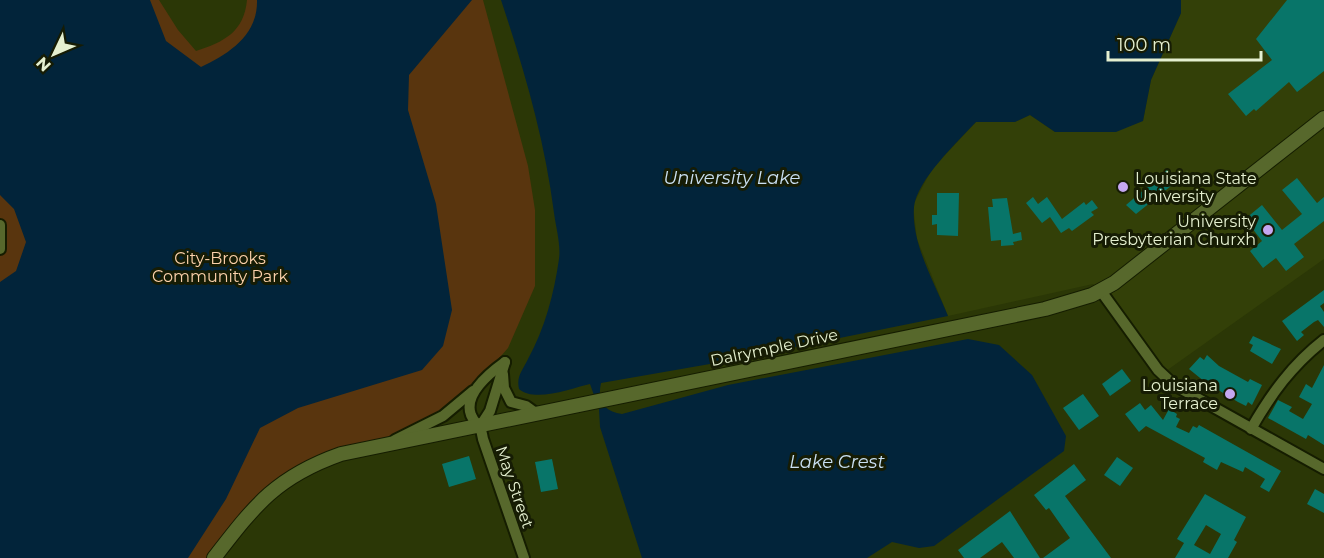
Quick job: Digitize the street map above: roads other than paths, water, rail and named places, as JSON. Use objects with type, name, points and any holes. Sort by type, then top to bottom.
[{"type":"street","name":"Dalrymple Drive","points":[[214,558],[255,506],[279,485],[324,460],[389,443],[1045,309],[1101,291],[1324,118]]},
{"type":"street","points":[[0,225],[0,249]]},
{"type":"street","points":[[1101,291],[1168,380],[1204,404],[1324,469]]},
{"type":"street","points":[[1251,429],[1270,396],[1288,373],[1324,340]]},
{"type":"street","name":"May Street","points":[[504,370],[505,362],[491,372],[473,396],[470,409],[474,418],[481,425],[483,440],[520,556]]},
{"type":"street","points":[[504,370],[504,388],[511,402],[526,406],[537,414]]},
{"type":"street","points":[[481,425],[490,411],[496,384],[504,370]]},
{"type":"street","points":[[389,443],[443,416],[480,385]]},
{"type":"water","name":"City-Brooks Community Park","points":[[0,0],[150,0],[166,41],[201,67],[222,56],[240,42],[253,23],[257,0],[472,0],[409,75],[408,110],[436,204],[452,310],[443,346],[422,370],[298,408],[260,428],[226,499],[188,558],[0,558],[0,282],[16,271],[26,242],[14,209],[0,195]]},
{"type":"water","name":"University Lake","points":[[501,0],[1181,0],[1181,13],[1151,80],[1143,121],[1116,132],[1055,132],[1030,115],[1015,122],[976,122],[930,174],[916,197],[914,221],[920,249],[948,316],[727,361],[601,383],[600,389],[601,400],[606,408],[622,414],[728,385],[968,339],[999,345],[1032,375],[1066,436],[1064,451],[934,546],[919,548],[892,542],[867,558],[642,558],[600,427],[599,409],[590,384],[544,395],[534,395],[519,389],[519,377],[548,311],[557,272],[559,248],[539,132],[526,79]]},
{"type":"place","name":"Louisiana State University","points":[[1123,187]]},
{"type":"place","name":"University Presbyterian Churxh","points":[[1268,230]]},
{"type":"place","name":"Louisiana Terrace","points":[[1230,394]]},
{"type":"water label","name":"Lake Crest","points":[[837,462]]}]
